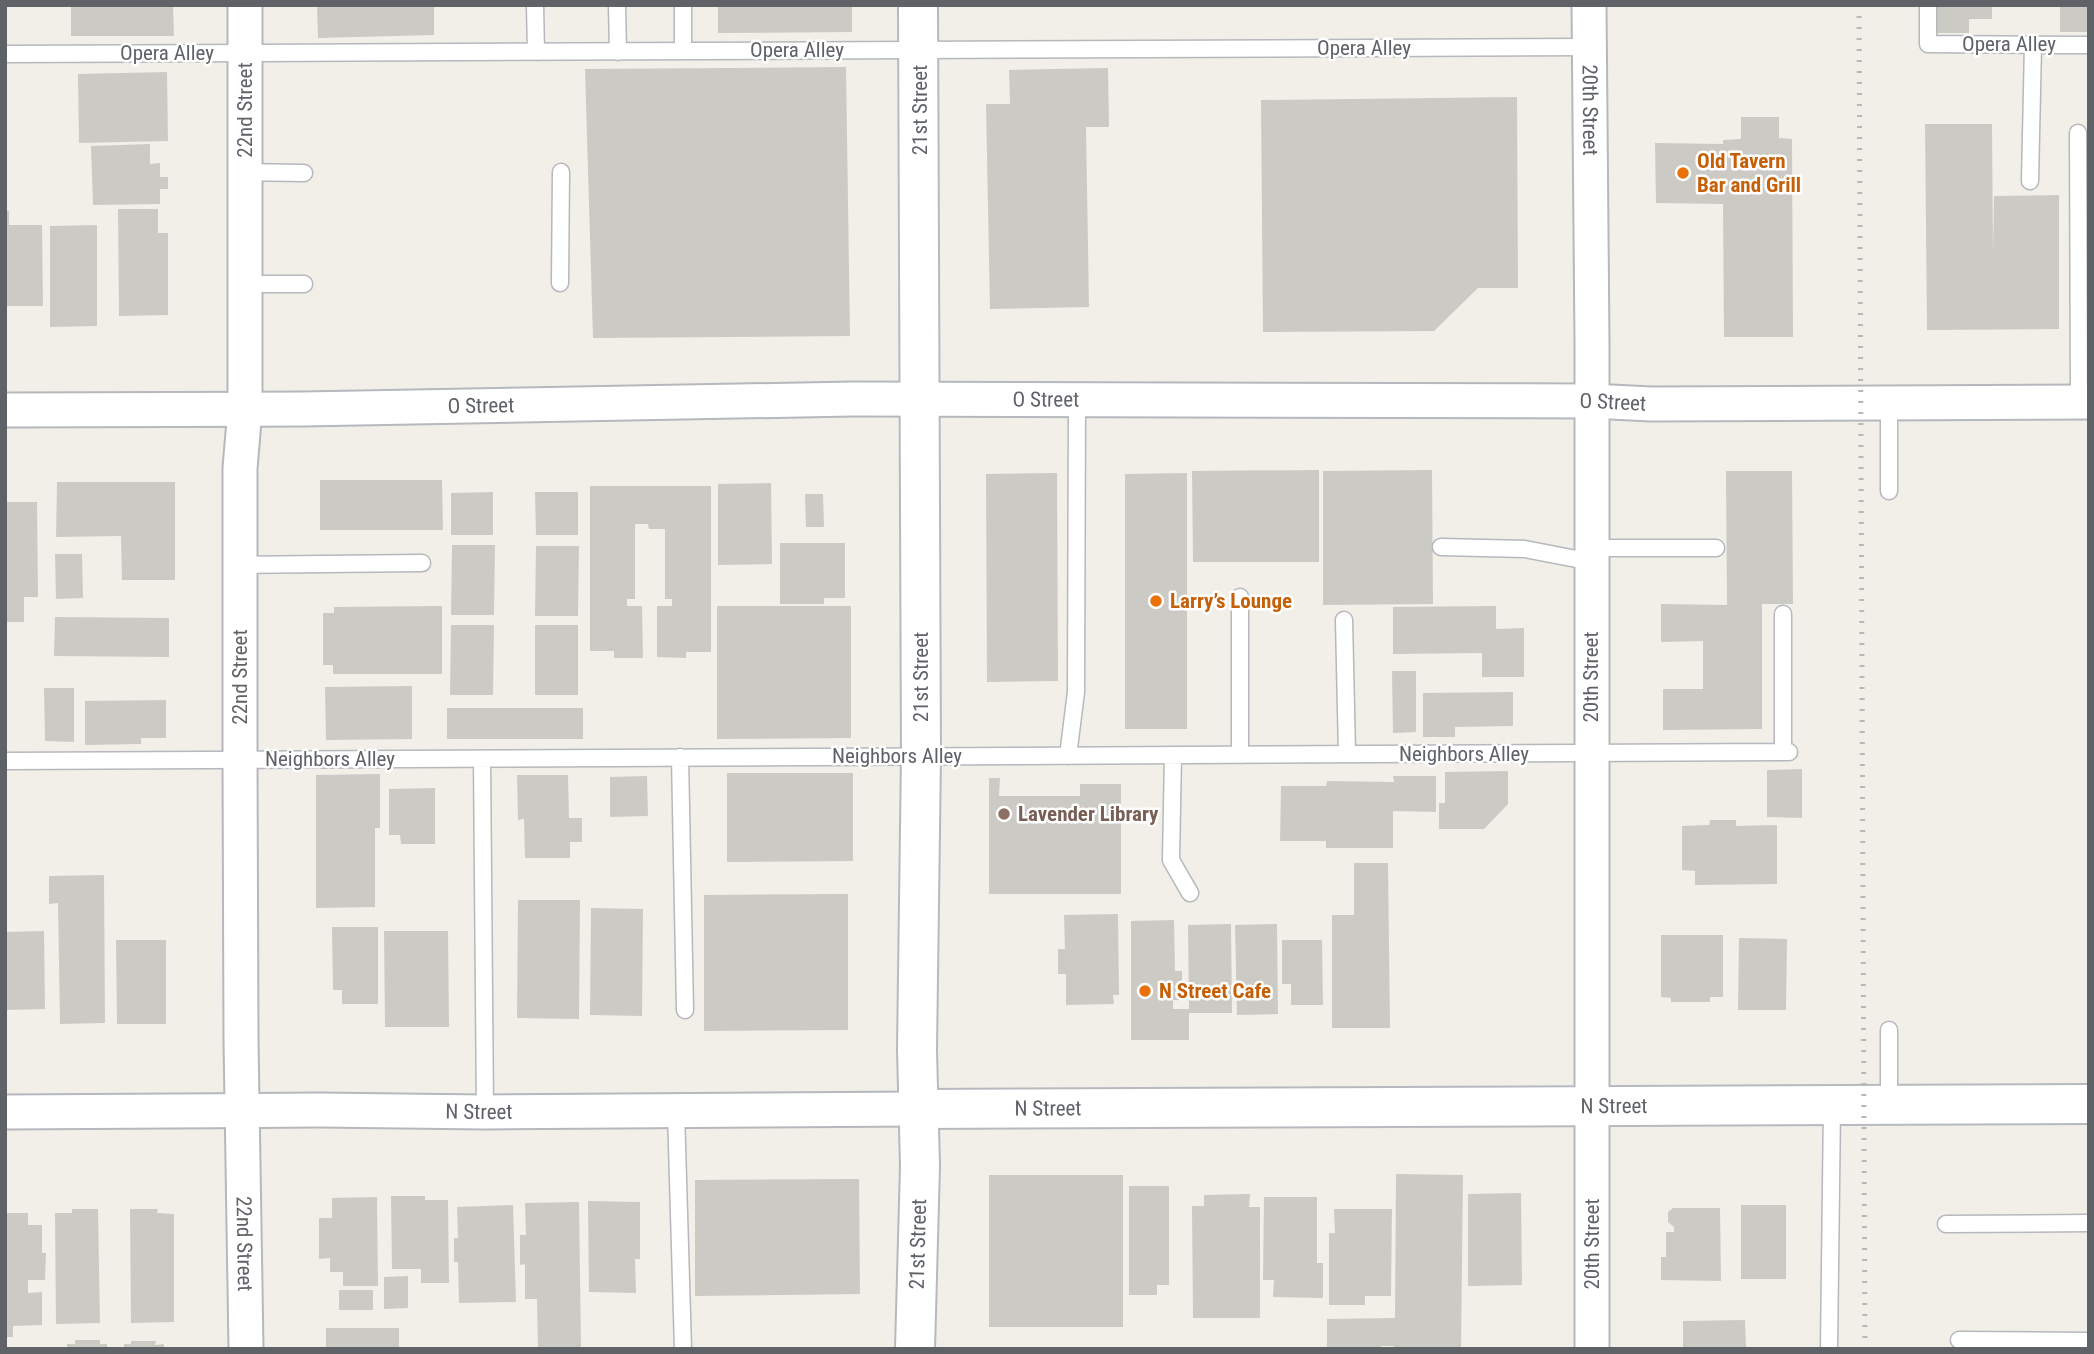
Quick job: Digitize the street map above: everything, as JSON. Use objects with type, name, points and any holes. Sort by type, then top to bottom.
[{"type":"main road","name":"21st Street","points":[[915,1349],[920,1166],[917,1050],[921,756],[918,5]]},
{"type":"main road","name":"N Street","points":[[918,1109],[2089,1104]]},
{"type":"street","name":"22nd Street","points":[[245,5],[245,409],[240,468],[240,759],[246,1349]]},
{"type":"street","name":"20th Street","points":[[1589,5],[1592,1349]]},
{"type":"street","name":"O Street","points":[[5,410],[245,409],[853,399],[1591,401],[1651,404],[2084,402]]},
{"type":"street","name":"N Street","points":[[5,1112],[918,1109]]},
{"type":"lane","points":[[535,5],[536,52]]},
{"type":"lane","points":[[617,5],[618,52]]},
{"type":"lane","points":[[683,5],[683,51]]},
{"type":"lane","name":"Opera Alley","points":[[1928,5],[1928,44],[2089,45]]},
{"type":"lane","points":[[2030,181],[2033,45]]},
{"type":"lane","name":"Opera Alley","points":[[5,54],[1589,47]]},
{"type":"lane","points":[[2078,133],[2084,402]]},
{"type":"lane","points":[[245,172],[304,173]]},
{"type":"lane","points":[[560,283],[561,173]]},
{"type":"lane","points":[[245,284],[304,284]]},
{"type":"lane","points":[[1068,756],[1076,692],[1077,400]]},
{"type":"lane","points":[[1889,402],[1889,491]]},
{"type":"lane","points":[[1441,547],[1525,549],[1592,555],[1716,548]]},
{"type":"lane","points":[[240,565],[422,563]]},
{"type":"lane","points":[[1240,597],[1240,755]]},
{"type":"lane","name":"Neighbors Alley","points":[[5,761],[1786,752],[1783,614]]},
{"type":"lane","points":[[1344,620],[1347,754]]},
{"type":"lane","points":[[1173,755],[1171,860],[1190,893]]},
{"type":"lane","points":[[680,757],[685,1010]]},
{"type":"lane","points":[[482,759],[485,1112]]},
{"type":"lane","points":[[1889,1030],[1889,1105]]},
{"type":"lane","points":[[1829,1349],[1832,1106]]},
{"type":"lane","points":[[676,1111],[683,1349]]},
{"type":"lane","points":[[1946,1224],[2089,1223]]},
{"type":"lane","points":[[1959,1340],[2089,1340]]},
{"type":"building","points":[[71,5],[173,5],[174,36],[71,36]]},
{"type":"building","points":[[317,5],[434,5],[434,35],[318,38]]},
{"type":"building","points":[[718,5],[852,5],[852,32],[718,33]]},
{"type":"building","points":[[1933,5],[1992,5],[1992,19],[1969,19],[1969,33],[1933,33]]},
{"type":"building","points":[[2060,5],[2089,5],[2089,32],[2060,32]]},
{"type":"building","points":[[846,67],[850,336],[593,338],[585,69]]},
{"type":"building","points":[[1108,68],[1109,127],[1086,127],[1089,307],[990,309],[986,104],[1010,104],[1009,70]]},
{"type":"building","points":[[167,72],[168,141],[79,143],[78,74]]},
{"type":"building","points":[[1517,97],[1518,288],[1478,288],[1434,331],[1263,332],[1261,100]]},
{"type":"building","points":[[1741,117],[1779,117],[1779,138],[1792,139],[1793,337],[1724,337],[1723,204],[1656,203],[1655,143],[1723,144],[1723,140],[1741,139]]},
{"type":"building","points":[[1925,124],[1992,124],[1993,255],[1994,196],[2059,195],[2059,329],[1927,330]]},
{"type":"building","points":[[150,144],[150,164],[160,163],[160,177],[168,177],[168,189],[160,189],[160,204],[93,205],[91,146]]},
{"type":"building","points":[[118,209],[158,209],[158,233],[168,233],[168,315],[119,316]]},
{"type":"building","points":[[5,211],[9,211],[9,225],[42,225],[43,306],[5,306]]},
{"type":"building","points":[[97,225],[97,326],[50,327],[50,226]]},
{"type":"building","points":[[1319,470],[1319,562],[1193,562],[1192,471]]},
{"type":"building","points":[[1432,470],[1433,604],[1323,605],[1323,471]]},
{"type":"building","points":[[1726,471],[1792,471],[1793,604],[1762,604],[1762,729],[1663,730],[1663,689],[1703,689],[1703,641],[1661,642],[1661,604],[1727,605]]},
{"type":"building","points":[[1057,473],[1058,681],[987,682],[986,474]]},
{"type":"building","name":"Larry’s Lounge","points":[[1187,473],[1187,729],[1125,729],[1125,474]]},
{"type":"building","points":[[320,480],[442,480],[443,530],[320,530]]},
{"type":"building","points":[[57,482],[175,482],[175,580],[122,580],[121,536],[56,537]]},
{"type":"building","points":[[771,483],[772,564],[718,565],[718,484]]},
{"type":"building","points":[[590,486],[711,486],[711,652],[686,652],[686,658],[657,657],[657,606],[672,606],[672,599],[665,599],[665,529],[649,529],[648,524],[635,524],[635,599],[627,599],[627,606],[642,606],[643,658],[614,658],[614,651],[590,651]]},
{"type":"building","points":[[493,492],[493,535],[451,535],[451,493]]},
{"type":"building","points":[[535,492],[578,492],[578,535],[536,535]]},
{"type":"building","points":[[805,494],[823,494],[824,527],[806,527]]},
{"type":"building","points":[[5,502],[37,502],[38,597],[24,597],[24,622],[5,622]]},
{"type":"building","points":[[780,543],[845,543],[845,598],[824,598],[824,604],[780,604]]},
{"type":"building","points":[[452,545],[495,545],[494,615],[451,615]]},
{"type":"building","points":[[536,546],[579,546],[578,616],[535,616]]},
{"type":"building","points":[[55,554],[82,554],[83,598],[56,599]]},
{"type":"building","points":[[442,606],[442,674],[333,674],[333,665],[323,665],[323,613],[334,613],[334,607]]},
{"type":"building","points":[[717,606],[851,606],[851,738],[717,739]]},
{"type":"building","points":[[1496,606],[1496,629],[1524,628],[1524,677],[1482,677],[1482,653],[1393,654],[1393,607]]},
{"type":"building","points":[[55,617],[169,618],[169,657],[54,656]]},
{"type":"building","points":[[451,625],[494,625],[493,695],[450,695]]},
{"type":"building","points":[[535,625],[578,625],[578,695],[535,695]]},
{"type":"building","points":[[1392,671],[1416,671],[1416,732],[1393,733]]},
{"type":"building","points":[[412,686],[412,739],[326,740],[325,687]]},
{"type":"building","points":[[44,688],[74,688],[74,742],[45,741]]},
{"type":"building","points":[[1513,692],[1513,726],[1455,727],[1455,737],[1423,737],[1423,693]]},
{"type":"building","points":[[166,700],[166,738],[141,738],[141,744],[85,745],[85,701]]},
{"type":"building","points":[[447,708],[583,708],[583,739],[447,739]]},
{"type":"building","points":[[1802,769],[1802,818],[1767,817],[1767,770]]},
{"type":"building","points":[[1508,771],[1508,804],[1484,829],[1439,829],[1439,803],[1445,803],[1445,772]]},
{"type":"building","points":[[727,773],[853,773],[853,861],[727,862]]},
{"type":"building","points":[[380,774],[380,828],[375,828],[375,907],[316,908],[316,775]]},
{"type":"building","points":[[517,775],[568,775],[569,818],[582,818],[582,842],[570,842],[570,858],[525,858],[524,819],[518,820]]},
{"type":"building","points":[[647,776],[648,816],[610,817],[610,777]]},
{"type":"building","points":[[1393,776],[1436,776],[1436,812],[1393,811],[1393,848],[1326,848],[1326,841],[1280,841],[1281,786],[1326,786],[1327,781],[1394,782]]},
{"type":"building","points":[[989,778],[1000,778],[999,796],[1080,796],[1080,784],[1121,784],[1121,894],[989,894]]},
{"type":"building","points":[[435,788],[435,844],[401,844],[400,835],[389,835],[389,789]]},
{"type":"building","points":[[1710,820],[1736,820],[1736,826],[1777,825],[1777,884],[1695,885],[1695,871],[1682,870],[1682,826],[1709,825]]},
{"type":"building","points":[[1354,863],[1388,863],[1390,1028],[1332,1028],[1332,915],[1354,915]]},
{"type":"building","points":[[104,875],[105,1023],[60,1024],[58,903],[49,904],[49,876]]},
{"type":"building","points":[[848,894],[848,1030],[704,1031],[704,895]]},
{"type":"building","points":[[518,900],[580,900],[579,1019],[517,1018]]},
{"type":"building","points":[[591,908],[643,909],[642,1016],[590,1015]]},
{"type":"building","points":[[1118,914],[1119,995],[1113,995],[1114,1004],[1066,1005],[1066,974],[1058,974],[1058,949],[1065,949],[1064,915]]},
{"type":"building","points":[[1174,920],[1175,971],[1182,971],[1182,1000],[1173,1000],[1173,1009],[1189,1009],[1188,925],[1231,924],[1232,1013],[1189,1013],[1189,1040],[1131,1040],[1131,921]]},
{"type":"building","points":[[1277,924],[1278,1014],[1237,1015],[1235,925]]},
{"type":"building","points":[[332,927],[378,927],[378,1004],[342,1004],[342,990],[333,990]]},
{"type":"building","points":[[44,931],[45,1009],[5,1010],[5,932]]},
{"type":"building","points":[[384,931],[448,931],[449,1027],[385,1027]]},
{"type":"building","points":[[1661,935],[1723,935],[1723,997],[1710,997],[1710,1002],[1671,1002],[1671,998],[1661,997]]},
{"type":"building","points":[[1739,938],[1787,939],[1786,1010],[1738,1010]]},
{"type":"building","points":[[116,940],[166,940],[166,1024],[117,1024]]},
{"type":"building","points":[[1282,940],[1322,940],[1323,1005],[1291,1005],[1291,984],[1282,984]]},
{"type":"building","points":[[1396,1174],[1463,1175],[1461,1349],[1394,1349],[1394,1346],[1381,1346],[1381,1349],[1327,1349],[1327,1319],[1395,1318]]},
{"type":"building","points":[[989,1175],[1123,1175],[1123,1327],[989,1327]]},
{"type":"building","points":[[859,1179],[860,1294],[695,1296],[695,1180]]},
{"type":"building","points":[[1129,1186],[1169,1186],[1169,1285],[1157,1285],[1157,1295],[1129,1295]]},
{"type":"building","points":[[1521,1193],[1522,1285],[1468,1286],[1468,1194]]},
{"type":"building","points":[[1250,1194],[1249,1207],[1260,1207],[1260,1318],[1193,1318],[1192,1206],[1204,1206],[1204,1195]]},
{"type":"building","points":[[391,1196],[425,1196],[425,1200],[448,1200],[449,1283],[421,1283],[421,1269],[392,1269]]},
{"type":"building","points":[[377,1197],[378,1286],[343,1286],[343,1272],[330,1272],[330,1258],[319,1259],[319,1218],[332,1218],[332,1198]]},
{"type":"building","points":[[1264,1197],[1317,1197],[1317,1263],[1323,1263],[1323,1298],[1273,1297],[1274,1280],[1263,1280]]},
{"type":"building","points":[[588,1201],[640,1202],[640,1259],[635,1259],[636,1293],[589,1292]]},
{"type":"building","points":[[579,1202],[581,1349],[538,1349],[537,1299],[525,1299],[525,1264],[520,1265],[520,1235],[526,1235],[525,1203]]},
{"type":"building","points":[[513,1205],[516,1302],[459,1303],[458,1262],[454,1262],[454,1238],[458,1238],[457,1207]]},
{"type":"building","points":[[1741,1205],[1786,1205],[1786,1279],[1741,1279]]},
{"type":"building","points":[[1673,1208],[1720,1208],[1721,1281],[1661,1280],[1661,1257],[1666,1257],[1666,1232],[1674,1232],[1674,1227],[1668,1222],[1668,1212]]},
{"type":"building","points":[[72,1209],[98,1209],[100,1323],[56,1324],[55,1213],[72,1213]]},
{"type":"building","points":[[130,1209],[158,1209],[157,1213],[174,1214],[174,1322],[131,1323]]},
{"type":"building","points":[[1334,1209],[1392,1209],[1391,1296],[1365,1296],[1365,1305],[1329,1305],[1329,1233],[1335,1233]]},
{"type":"building","points":[[5,1213],[28,1213],[28,1225],[42,1225],[42,1253],[46,1253],[45,1280],[28,1280],[28,1293],[42,1292],[42,1325],[13,1326],[13,1337],[5,1337]]},
{"type":"building","points":[[408,1276],[408,1308],[384,1309],[384,1277]]},
{"type":"building","points":[[339,1290],[373,1290],[373,1310],[339,1310]]},
{"type":"building","points":[[1745,1320],[1746,1349],[1683,1349],[1683,1321]]},
{"type":"building","points":[[326,1328],[399,1328],[399,1349],[326,1349]]},
{"type":"building","points":[[75,1340],[100,1340],[100,1344],[107,1344],[107,1349],[67,1349],[67,1344],[75,1344]]},
{"type":"building","points":[[131,1341],[156,1341],[155,1345],[164,1344],[164,1349],[124,1349],[124,1344],[131,1344]]},
{"type":"railway","points":[[1859,5],[1865,1349]]},
{"type":"place","name":"Old Tavern Bar and Grill","points":[[1683,173]]},
{"type":"place","name":"Larry’s Lounge","points":[[1156,601]]},
{"type":"place","name":"Lavender Library","points":[[1004,814]]},
{"type":"place","name":"N Street Cafe","points":[[1145,991]]}]
